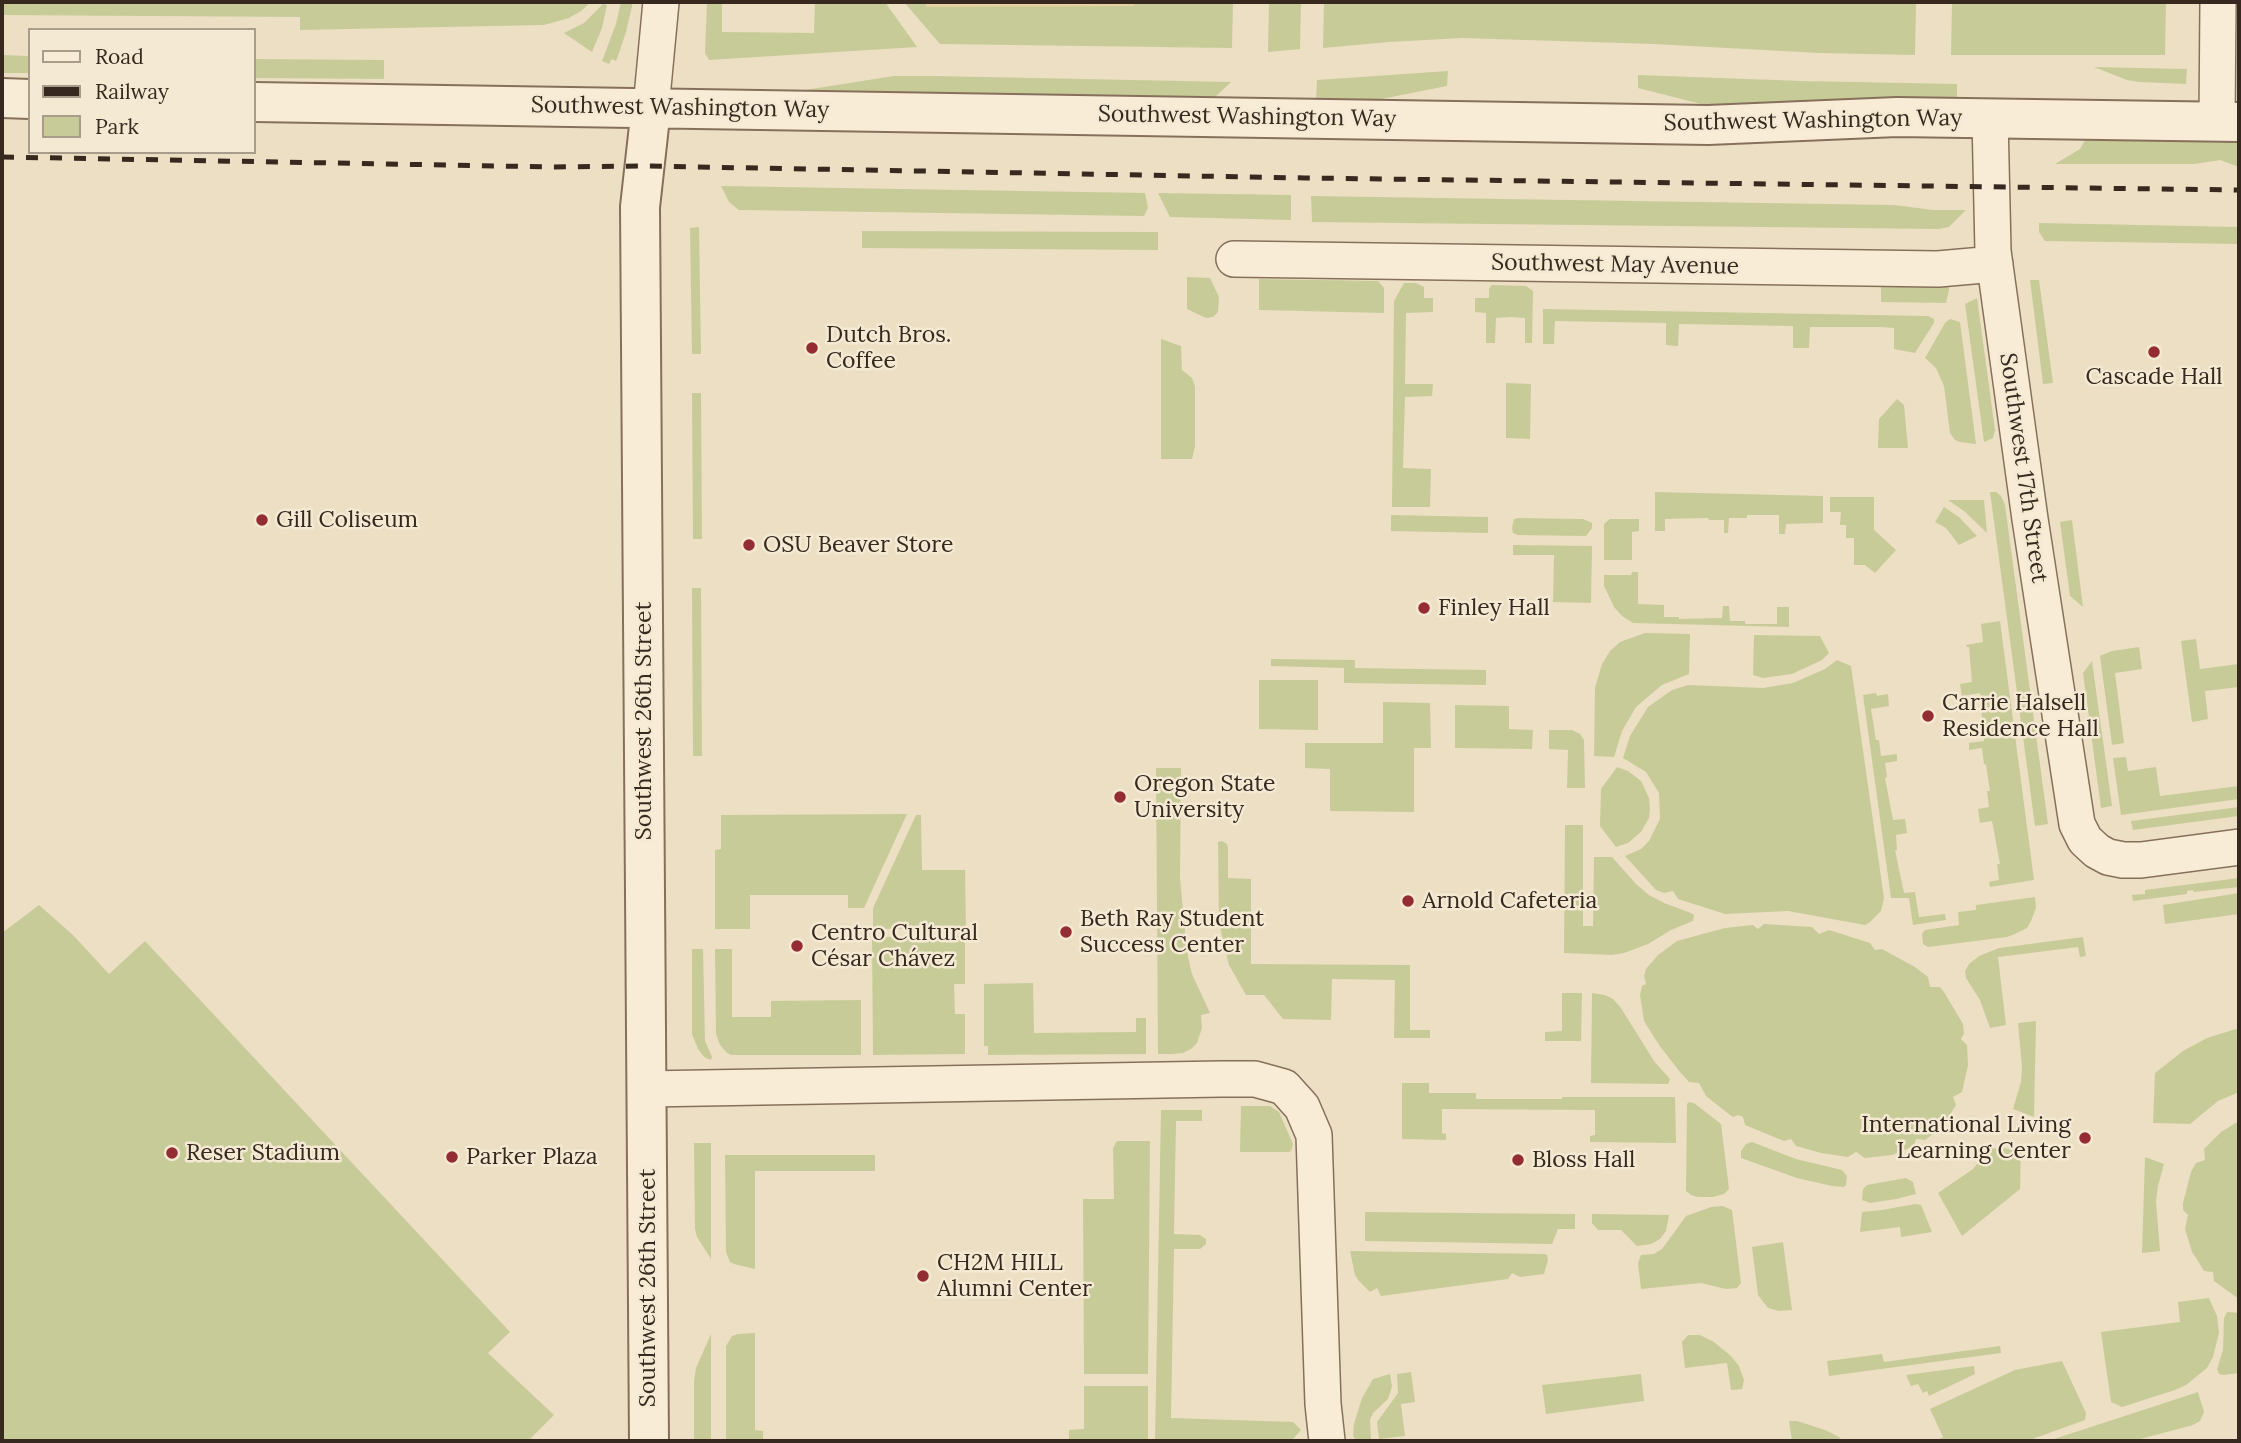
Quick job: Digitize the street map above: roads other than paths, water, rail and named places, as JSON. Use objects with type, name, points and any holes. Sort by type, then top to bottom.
[{"type":"street","name":"Southwest 26th Street","points":[[649,1441],[640,207],[661,2]]},
{"type":"street","points":[[2218,2],[2228,122]]},
{"type":"street","points":[[2,98],[28,99]]},
{"type":"street","name":"Southwest Washington Way","points":[[256,102],[1708,125],[1850,118],[2228,122]]},
{"type":"street","name":"Southwest 17th Street","points":[[1990,118],[1990,185],[1995,264],[2075,816],[2085,840],[2108,857],[2141,860],[2239,847]]},
{"type":"street","name":"Southwest May Avenue","points":[[1234,259],[1910,268],[1995,264]]},
{"type":"street","points":[[646,1088],[1221,1079],[1255,1079],[1284,1087],[1302,1108],[1314,1135],[1323,1404],[1327,1441]]},
{"type":"railway","points":[[2,157],[2239,190]]},
{"type":"place","name":"Dutch Bros. Coffee","points":[[812,348]]},
{"type":"place","name":"Cascade Hall","points":[[2154,352]]},
{"type":"place","name":"Gill Coliseum","points":[[262,520]]},
{"type":"place","name":"OSU Beaver Store","points":[[749,545]]},
{"type":"place","name":"Finley Hall","points":[[1424,608]]},
{"type":"place","name":"Carrie Halsell Residence Hall","points":[[1928,716]]},
{"type":"place","name":"Oregon State University","points":[[1120,797]]},
{"type":"place","name":"Arnold Cafeteria","points":[[1408,901]]},
{"type":"place","name":"Beth Ray Student Success Center","points":[[1066,932]]},
{"type":"place","name":"Centro Cultural César Chávez","points":[[797,946]]},
{"type":"place","name":"International Living Learning Center","points":[[2085,1138]]},
{"type":"place","name":"Reser Stadium","points":[[172,1153]]},
{"type":"place","name":"Parker Plaza","points":[[452,1157]]},
{"type":"place","name":"Bloss Hall","points":[[1518,1160]]},
{"type":"place","name":"CH2M HILL Alumni Center","points":[[923,1276]]}]
